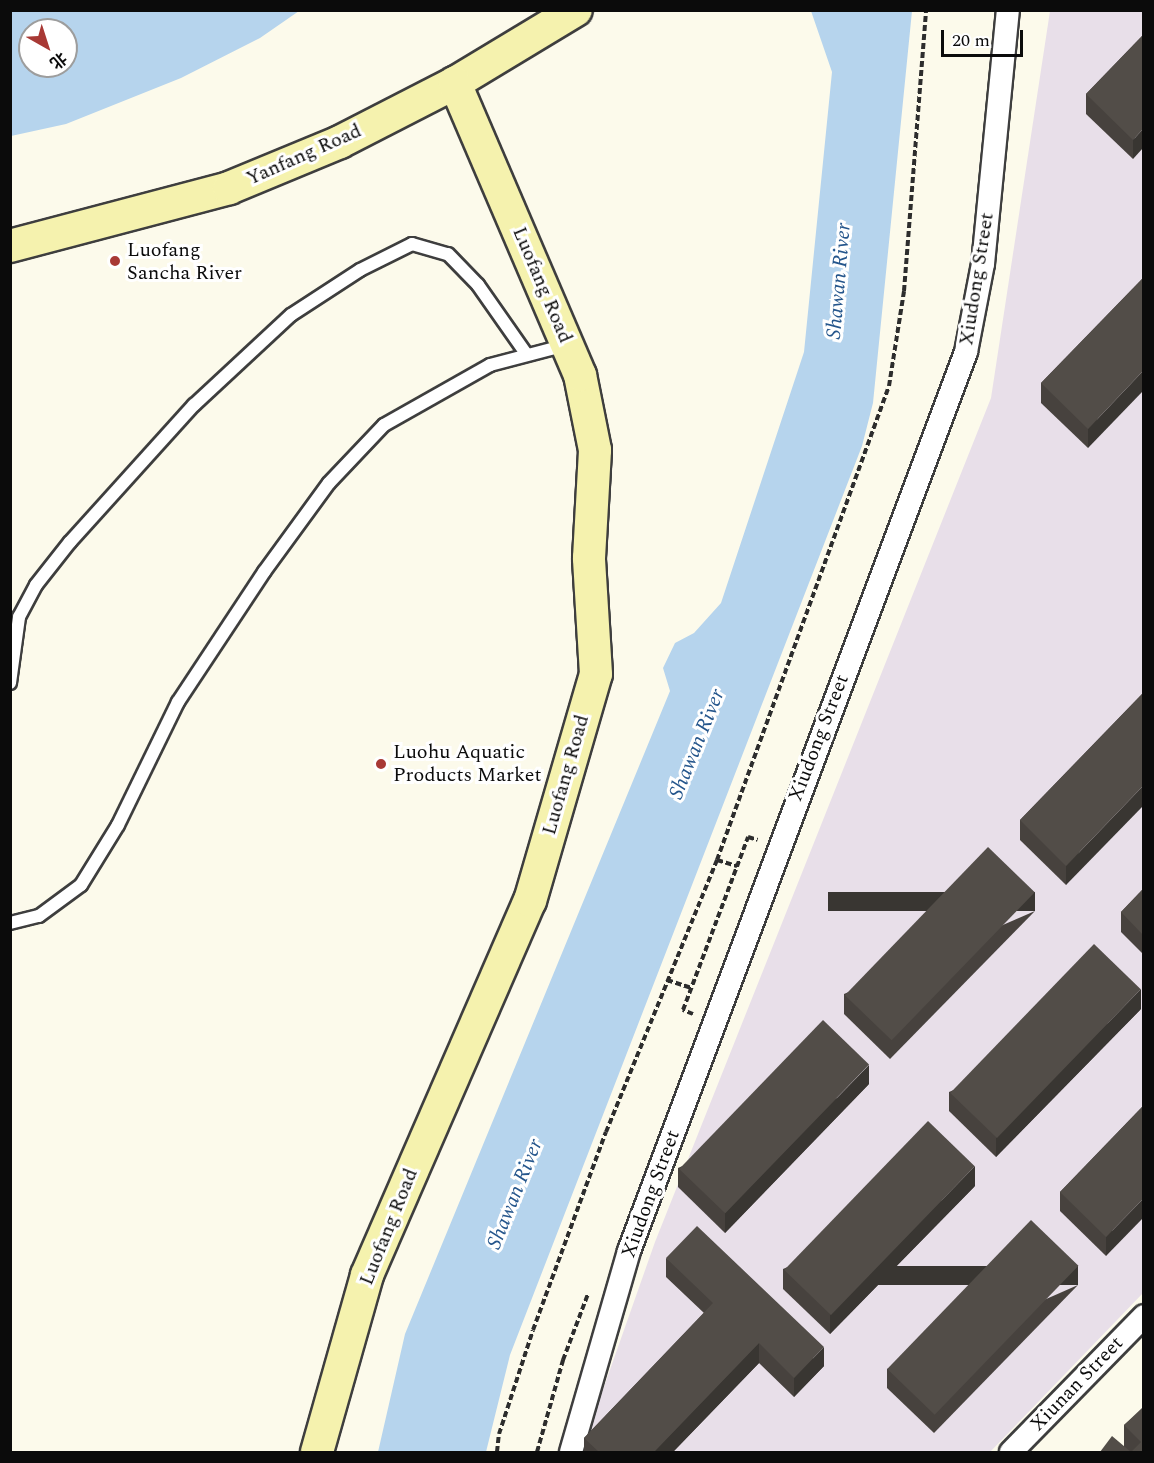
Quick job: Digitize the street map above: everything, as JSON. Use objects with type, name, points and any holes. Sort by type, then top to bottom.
[{"type":"main road","name":"Yanfang Road","points":[[10,246],[229,188],[340,142],[454,83],[576,10]]},
{"type":"main road","name":"Luofang Road","points":[[317,1452],[367,1275],[530,901],[596,674],[589,558],[595,450],[580,375],[454,83]]},
{"type":"street","name":"Xiudong Street","points":[[571,1452],[629,1251],[966,352],[983,264],[1008,10]]},
{"type":"street","name":"Xiunan Street","points":[[1022,1449],[1143,1316]]},
{"type":"lane","points":[[10,683],[19,617],[36,585],[70,542],[194,405],[291,315],[360,270],[412,244],[448,254],[478,285],[527,355]]},
{"type":"lane","points":[[10,923],[39,916],[81,885],[118,825],[178,702],[264,572],[329,483],[384,425],[447,386],[490,365],[568,345]]},
{"type":"path","points":[[497,1452],[499,1434],[537,1319],[667,980],[717,860],[889,386],[904,291],[926,10]]},
{"type":"path","points":[[683,1010],[748,837]]},
{"type":"path","points":[[717,860],[737,866]]},
{"type":"path","points":[[667,980],[691,988]]},
{"type":"shaded area","points":[[1050,11],[1143,11],[1143,1293],[990,1452],[581,1452],[655,1242],[991,398]]},
{"type":"water","points":[[11,10],[299,11],[260,38],[181,78],[66,124],[11,136]]},
{"type":"water","name":"Shawan River","points":[[811,11],[912,11],[873,403],[862,446],[510,1355],[486,1452],[378,1452],[405,1334],[670,691],[663,668],[675,643],[694,633],[721,603],[804,352],[832,72]]},
{"type":"building","points":[[1143,35],[1143,129],[1133,140],[1086,94]]},
{"type":"building","points":[[1143,278],[1143,371],[1088,429],[1041,383]]},
{"type":"building","points":[[1143,693],[1143,786],[1066,866],[1020,820]]},
{"type":"building","points":[[988,847],[1035,892],[892,1040],[845,995]]},
{"type":"building","points":[[1143,889],[1143,935],[1121,912]]},
{"type":"building","points":[[1094,944],[1141,989],[997,1138],[950,1093]]},
{"type":"building","points":[[823,1020],[869,1064],[725,1213],[679,1169]]},
{"type":"building","points":[[1143,1106],[1143,1199],[1106,1237],[1060,1192]]},
{"type":"building","points":[[928,1121],[975,1166],[831,1315],[784,1270]]},
{"type":"building","points":[[1031,1220],[1078,1266],[935,1415],[887,1369]]},
{"type":"building","points":[[697,1226],[824,1347],[794,1378],[759,1343],[654,1452],[599,1452],[584,1438],[713,1303],[666,1258]]},
{"type":"building","points":[[1142,1408],[1143,1452],[1131,1452],[1141,1442],[1124,1425]]},
{"type":"building","points":[[1112,1436],[1131,1452],[1100,1452]]},
{"type":"place","name":"Luofang Sancha River","points":[[115,261]]},
{"type":"place","name":"Luohu Aquatic Products Market","points":[[381,764]]}]
